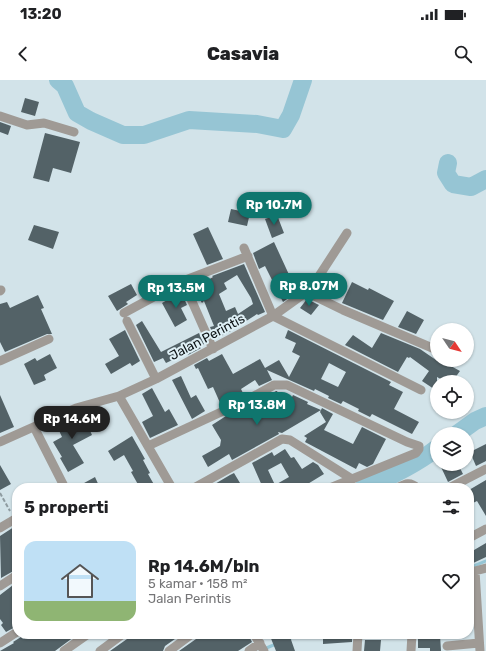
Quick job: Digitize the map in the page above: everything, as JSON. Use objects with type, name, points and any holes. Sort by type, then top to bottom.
[{"type":"street","points":[[0,116],[27,124],[44,123],[74,132]]},
{"type":"street","points":[[347,233],[308,293],[343,310],[430,347]]},
{"type":"street","points":[[156,379],[125,317],[183,281],[246,252],[274,316],[421,390]]},
{"type":"street","points":[[183,281],[213,349]]},
{"type":"street","name":"Jalan Perintis","points":[[0,442],[76,408],[119,396],[156,379],[274,316],[305,293],[308,293]]},
{"type":"street","points":[[1,359],[49,339]]},
{"type":"street","points":[[148,446],[247,400],[274,385],[288,385],[407,442],[419,446],[416,453],[342,483]]},
{"type":"street","points":[[119,396],[169,483]]},
{"type":"street","points":[[34,427],[62,483]]},
{"type":"street","points":[[203,483],[282,439],[290,440],[352,479]]},
{"type":"street","points":[[459,483],[486,469]]},
{"type":"street","points":[[0,528],[12,521]]},
{"type":"street","points":[[474,535],[486,529]]},
{"type":"street","points":[[474,586],[475,571],[486,568]]},
{"type":"street","points":[[0,586],[12,578]]},
{"type":"street","points":[[447,646],[480,647],[474,608]]},
{"type":"street","points":[[0,643],[12,635]]},
{"type":"street","points":[[64,651],[81,639]]},
{"type":"street","points":[[100,651],[116,639]]},
{"type":"street","points":[[169,651],[185,639]]},
{"type":"street","points":[[357,651],[358,639]]},
{"type":"street","points":[[411,651],[412,639]]},
{"type":"street","points":[[249,651],[262,647]]},
{"type":"path","points":[[0,493],[12,514]]},
{"type":"building","points":[[25,98],[39,102],[35,116],[21,112]]},
{"type":"building","points":[[0,122],[11,126],[8,135],[0,132]]},
{"type":"building","points":[[45,133],[80,142],[71,173],[53,168],[49,182],[33,178]]},
{"type":"building","points":[[231,209],[250,213],[247,226],[228,222]]},
{"type":"building","points":[[277,215],[284,233],[272,238],[265,219]]},
{"type":"building","points":[[34,225],[59,232],[53,249],[28,240]]},
{"type":"building","points":[[208,227],[223,259],[207,265],[193,234]]},
{"type":"building","points":[[274,242],[297,292],[283,302],[265,266],[259,269],[253,253]]},
{"type":"building","points":[[244,264],[265,312],[258,315],[257,314],[240,325],[230,329],[231,331],[215,339],[210,327],[214,326],[204,301],[202,303],[199,298],[198,299],[193,289],[213,277],[212,276]],"holes":[[[237,275],[253,304],[238,314],[235,307],[226,311],[219,294],[227,289],[224,283]]]},
{"type":"building","points":[[352,282],[368,290],[369,288],[394,301],[383,320],[342,303]]},
{"type":"building","points":[[131,284],[137,295],[126,302],[128,304],[117,311],[108,296]]},
{"type":"building","points":[[181,292],[187,305],[181,308],[187,320],[175,327],[162,303]]},
{"type":"building","points":[[38,295],[44,308],[41,309],[52,334],[47,334],[5,352],[0,342],[0,304],[7,302],[10,308]]},
{"type":"building","points":[[307,299],[319,305],[311,315],[300,308]]},
{"type":"building","points":[[407,311],[424,320],[416,334],[398,327]]},
{"type":"building","points":[[142,321],[161,352],[199,333],[204,344],[201,348],[188,355],[187,353],[166,363],[163,358],[154,362],[136,325]]},
{"type":"building","points":[[125,330],[140,361],[132,366],[130,363],[111,374],[105,364],[119,356],[109,339]]},
{"type":"building","points":[[288,330],[391,382],[389,385],[403,392],[394,409],[419,422],[412,434],[372,414],[370,417],[358,411],[359,409],[343,401],[341,404],[328,398],[329,396],[315,389],[314,391],[267,370],[272,380],[259,386],[255,380],[241,389],[244,395],[221,405],[213,387],[208,389],[198,368],[196,369],[194,365],[207,358],[209,361],[222,354],[233,374],[260,359],[265,368],[279,360],[289,377],[300,356],[292,352],[296,343],[285,338]],"holes":[[[329,363],[346,372],[338,387],[321,379]]]},
{"type":"building","points":[[381,333],[420,349],[430,356],[430,367],[453,367],[460,371],[457,375],[430,375],[430,386],[422,381],[429,371],[410,357],[407,357],[398,372],[345,345],[353,335],[372,348]]},
{"type":"building","points":[[50,354],[57,368],[44,375],[46,380],[34,385],[24,364],[35,358],[37,361]]},
{"type":"building","points":[[181,376],[191,398],[196,395],[205,411],[192,419],[172,380]]},
{"type":"building","points":[[152,388],[165,412],[169,409],[178,425],[150,438],[142,422],[153,416],[142,394]]},
{"type":"building","points":[[276,391],[286,409],[293,395],[308,402],[307,404],[321,410],[282,433],[278,432],[279,434],[232,460],[229,454],[208,467],[202,456],[220,446],[221,440],[212,425],[226,416],[251,406]]},
{"type":"building","points":[[0,395],[14,427],[0,433]]},
{"type":"building","points":[[322,408],[333,414],[324,430],[353,444],[362,427],[386,439],[373,464],[367,467],[359,463],[356,469],[305,442],[307,438],[304,436],[326,422],[320,412]]},
{"type":"building","points":[[82,413],[92,435],[73,445],[84,463],[68,472],[60,458],[62,457],[53,442],[62,437],[56,424]]},
{"type":"building","points":[[132,436],[145,459],[143,460],[153,483],[137,483],[131,472],[133,471],[124,455],[114,461],[108,451]]},
{"type":"building","points":[[486,444],[486,461],[476,466],[474,461],[474,450]]},
{"type":"building","points":[[285,449],[291,458],[294,457],[302,469],[313,462],[318,465],[324,474],[309,483],[278,483],[289,477],[281,463],[268,470],[274,483],[261,483],[252,463],[272,452],[274,456]]},
{"type":"building","points":[[0,465],[11,484],[0,490]]},
{"type":"building","points":[[443,471],[462,471],[463,474],[448,482]]},
{"type":"building","points":[[234,473],[240,483],[216,483]]},
{"type":"building","points":[[95,477],[98,483],[84,483]]},
{"type":"building","points":[[486,480],[486,516],[477,501],[474,502],[474,487]]},
{"type":"building","points":[[12,528],[12,572],[1,578],[0,536]]},
{"type":"building","points":[[486,543],[486,557],[474,563],[474,550]]},
{"type":"building","points":[[12,586],[12,629],[6,632],[1,625],[3,623],[0,619],[0,595]]},
{"type":"building","points":[[18,639],[71,639],[55,651],[0,651],[14,643],[13,642]]},
{"type":"building","points":[[127,639],[175,639],[165,646],[163,651],[110,651]]},
{"type":"building","points":[[196,639],[250,639],[252,642],[238,651],[179,651]]},
{"type":"building","points":[[271,639],[291,639],[295,651],[276,651]]},
{"type":"building","points":[[323,639],[352,639],[352,642],[323,644]]},
{"type":"building","points":[[418,639],[440,639],[441,651],[430,651],[430,648],[418,648]]},
{"type":"building","points":[[365,640],[381,640],[380,651],[364,651]]},
{"type":"waterway","points":[[58,80],[65,86],[77,113],[123,135],[144,135],[189,120],[257,124],[283,129],[291,115],[303,80]]},
{"type":"waterway","points":[[448,163],[446,173],[453,184],[471,187],[486,179]]},
{"type":"waterway","points":[[467,427],[486,416]]},
{"type":"waterway","points":[[375,483],[401,471],[430,453]]},
{"type":"waterway","points":[[474,566],[486,561]]},
{"type":"waterway","points":[[264,649],[276,644]]}]
